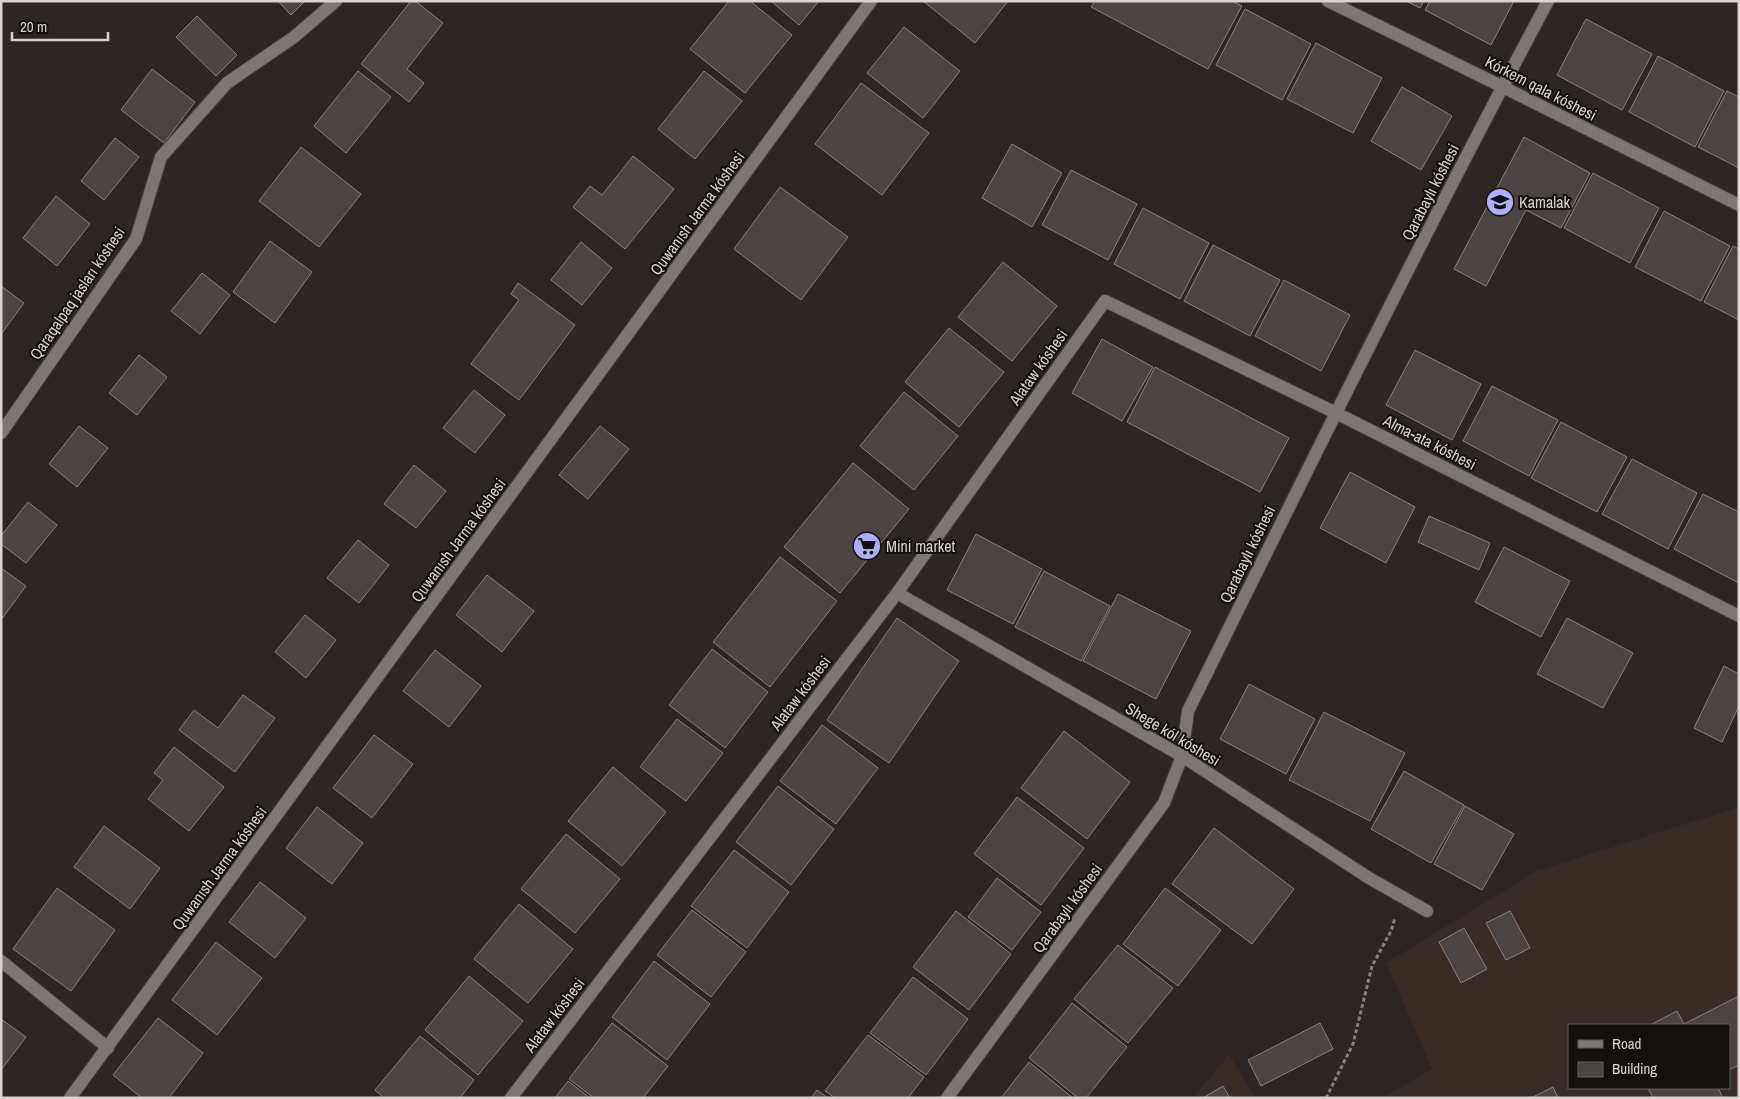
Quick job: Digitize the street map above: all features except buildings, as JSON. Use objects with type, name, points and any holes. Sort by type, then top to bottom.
[{"type":"street","name":"Qaraqalpaq jasları kóshesi","points":[[1,433],[136,239],[161,157],[227,83],[294,36],[336,1]]},
{"type":"street","name":"Quwanısh Jarma kóshesi","points":[[70,1098],[871,1]]},
{"type":"street","name":"Kórkem qala kóshesi","points":[[1328,1],[1739,206]]},
{"type":"street","name":"Qarabaylı kóshesi","points":[[947,1098],[1164,803],[1182,756],[1188,711],[1336,413],[1548,1]]},
{"type":"street","name":"Alma-ata kóshesi","points":[[1105,301],[1336,413],[1739,616]]},
{"type":"street","name":"Alataw kóshesi","points":[[511,1098],[897,593],[1105,301]]},
{"type":"street","name":"Shege kól kóshesi","points":[[897,593],[1182,756],[1369,878],[1427,911]]},
{"type":"street","points":[[1,962],[108,1048]]},
{"type":"path","points":[[1326,1098],[1353,1044],[1372,966],[1391,931],[1402,896]]},
{"type":"shaded area","points":[[1739,807],[1739,1098],[1382,1098],[1432,1069],[1386,963],[1536,871]]},
{"type":"shaded area","points":[[1229,1055],[1257,1098],[1192,1098]]},
{"type":"place","name":"Kamalak","points":[[1500,202]]},
{"type":"place","name":"Mini market","points":[[867,546]]}]
